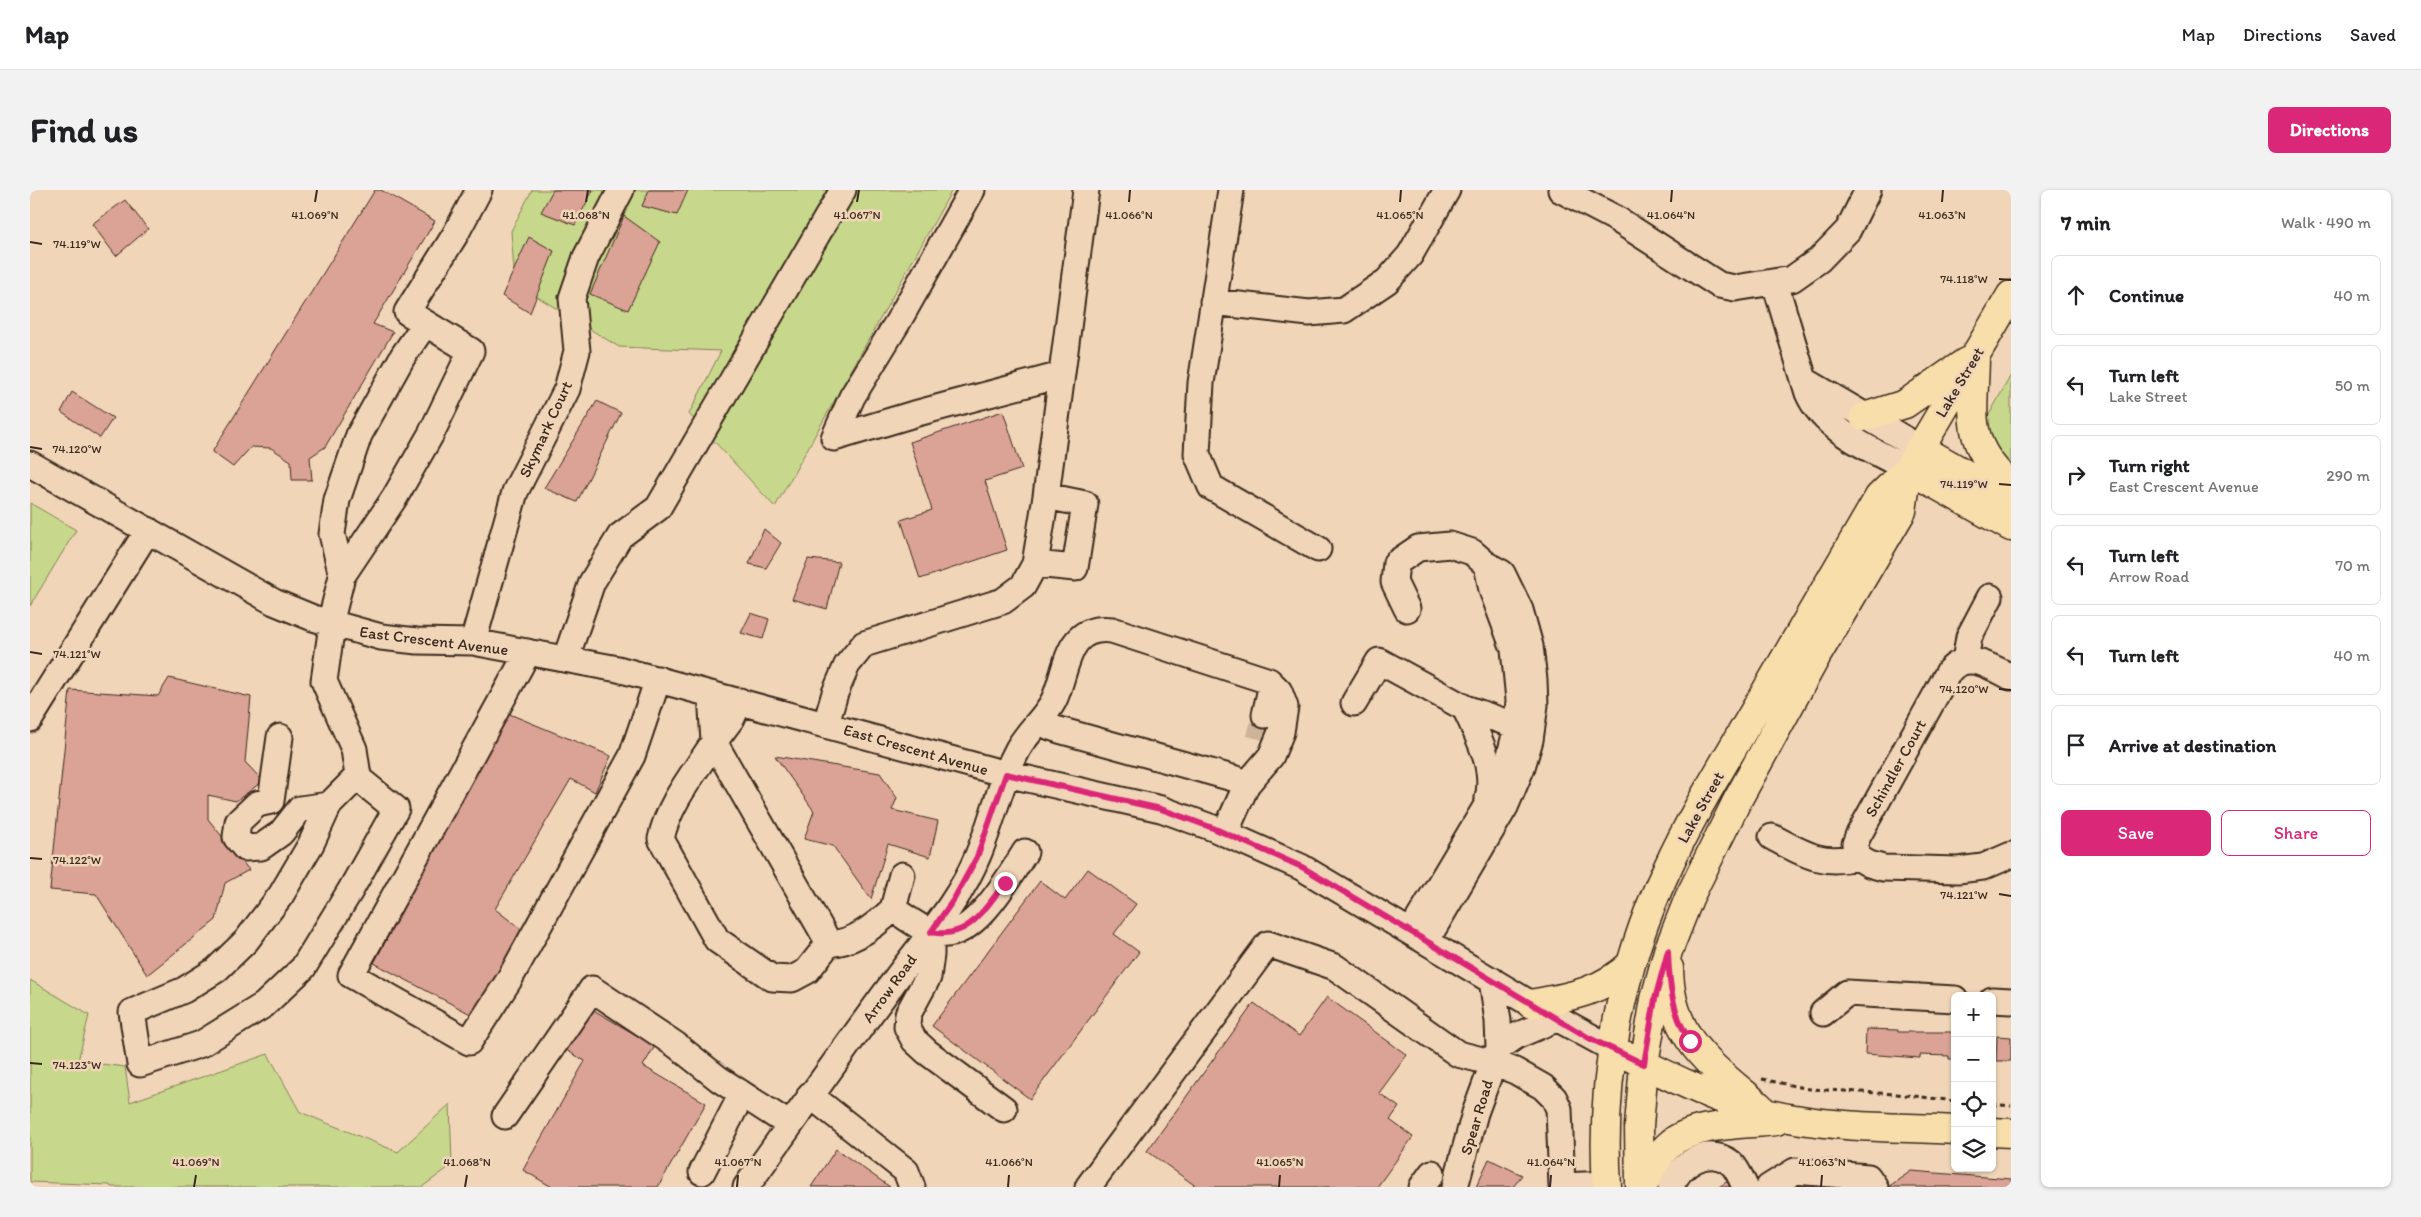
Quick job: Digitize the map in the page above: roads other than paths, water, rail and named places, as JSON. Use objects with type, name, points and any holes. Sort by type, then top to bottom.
[{"type":"main road","name":"Lake Street","points":[[1607,1186],[1607,1111],[1613,1049],[1631,964],[1653,900],[1697,811],[1879,497],[1914,458],[2011,295]]},
{"type":"main road","points":[[1864,417],[1905,404],[1975,355]]},
{"type":"main road","points":[[1975,355],[1973,406],[1976,439],[1985,458],[2011,486]]},
{"type":"main road","name":"Lake Street","points":[[1641,1187],[1639,1126],[1644,1064],[1655,999],[1668,951],[1696,883],[1737,801],[1812,664],[1902,511],[1914,458]]},
{"type":"main road","points":[[1914,458],[2011,500]]},
{"type":"main road","points":[[1914,458],[2011,526]]},
{"type":"main road","points":[[1668,951],[1671,992],[1684,1032],[1706,1061],[1767,1114]]},
{"type":"main road","points":[[1531,1004],[1590,991],[1613,980],[1631,964]]},
{"type":"main road","name":"East Crescent Avenue","points":[[1613,1049],[1709,1094],[1767,1114],[1843,1124],[1951,1130]]},
{"type":"main road","points":[[1641,1187],[1670,1144],[1690,1133],[1713,1128],[1794,1119]]},
{"type":"main road","points":[[1996,1132],[2011,1133]]},
{"type":"street","points":[[358,776],[329,806],[311,844],[281,896],[246,941],[216,970],[184,990],[132,1012],[140,1064],[201,1044],[264,1005],[304,968],[396,808],[359,779],[354,749],[324,681],[331,624],[342,576],[367,540],[431,434],[471,351],[407,312],[455,235],[479,190]]},
{"type":"street","name":"Skymark Court","points":[[473,642],[515,492],[567,389],[577,352],[572,298],[586,257],[621,190]]},
{"type":"street","points":[[566,658],[592,582],[620,536],[658,508],[843,190]]},
{"type":"street","points":[[972,190],[900,320],[852,397],[834,438],[914,414],[1061,375]]},
{"type":"street","points":[[826,724],[835,693],[847,665],[864,644],[1003,601],[1024,586],[1035,564],[1046,496],[1086,190]]},
{"type":"street","points":[[1231,190],[1201,383],[1196,454],[1211,487],[1318,549]]},
{"type":"street","points":[[1213,302],[1309,312],[1344,310],[1387,281],[1410,255],[1447,190]]},
{"type":"street","points":[[1561,190],[1614,218],[1719,285],[1735,288],[1792,279],[1819,260],[1848,230],[1868,190]]},
{"type":"street","points":[[1775,283],[1812,403],[1824,418],[1841,431],[1914,458]]},
{"type":"street","points":[[342,576],[332,534],[337,500],[359,435],[403,356],[425,324]]},
{"type":"street","points":[[1804,380],[1864,417],[1914,458]]},
{"type":"street","name":"East Crescent Avenue","points":[[30,464],[274,602],[331,624],[381,638],[473,642],[566,658],[740,701],[1006,774],[1161,809],[1225,833],[1302,867],[1556,1019],[1613,1049]]},
{"type":"street","points":[[1035,564],[1075,568],[1081,531],[1085,504],[1046,496]]},
{"type":"street","points":[[30,719],[148,530]]},
{"type":"street","points":[[332,534],[367,540]]},
{"type":"street","points":[[1407,609],[1394,582],[1396,563],[1418,548],[1450,545],[1472,552],[1486,565],[1502,573],[1520,610],[1530,646],[1535,705],[1510,755],[1499,785],[1486,805],[1418,936]]},
{"type":"street","points":[[1990,597],[1969,637],[1965,661],[1977,661],[2011,677]]},
{"type":"street","name":"Arrow Road","points":[[746,1187],[810,1095],[954,899],[977,857],[1006,774],[1028,732],[1041,719],[1054,700],[1070,651],[1080,637],[1097,628],[1112,630],[1272,684]]},
{"type":"street","points":[[528,652],[351,975],[469,1042],[509,980],[632,756],[658,680]]},
{"type":"street","points":[[1354,703],[1379,661],[1465,708],[1524,729]]},
{"type":"street","name":"Schindler Court","points":[[1857,858],[1855,844],[1858,836],[1949,671],[1954,665],[1965,661]]},
{"type":"street","points":[[1225,833],[1252,778],[1271,756],[1281,732],[1285,707],[1280,691],[1272,684],[1264,715]]},
{"type":"street","points":[[711,694],[714,742],[829,943]]},
{"type":"street","points":[[740,701],[732,718],[714,742],[681,794],[664,826],[661,839],[717,940],[772,978],[792,979],[807,972],[829,943]]},
{"type":"street","points":[[1465,708],[1488,762],[1490,789],[1486,805]]},
{"type":"street","points":[[1041,719],[1050,727],[1059,730],[1236,778],[1252,778]]},
{"type":"street","points":[[1418,936],[1506,806],[1522,767],[1524,729]]},
{"type":"street","points":[[271,801],[280,738]]},
{"type":"street","points":[[1252,778],[1259,739]]},
{"type":"street","points":[[271,801],[257,804],[238,822],[236,837],[245,848],[261,847],[282,833],[300,809],[329,806]]},
{"type":"street","points":[[271,801],[280,809],[290,823]]},
{"type":"street","points":[[1772,837],[1814,858],[1833,862],[1857,858],[1875,867],[1958,870],[1983,867],[2011,855]]},
{"type":"street","points":[[893,909],[931,932],[942,934],[958,932],[973,922],[1005,883],[1025,852]]},
{"type":"street","points":[[829,943],[841,944],[880,920],[893,909],[902,875]]},
{"type":"street","points":[[931,932],[931,955],[928,977],[908,1014],[907,1027],[914,1040],[927,1052],[1004,1109]]},
{"type":"street","points":[[1088,1187],[1268,944],[1335,967],[1458,1054],[1496,1056],[1543,1087],[1554,1098],[1558,1109],[1562,1186],[1607,1186]]},
{"type":"street","points":[[1492,980],[1498,1022],[1496,1056]]},
{"type":"street","points":[[505,1116],[592,989],[676,1045],[719,1079],[790,1125]]},
{"type":"street","points":[[1823,1013],[1847,993],[1951,999]]},
{"type":"street","points":[[1996,1000],[2011,1001]]},
{"type":"street","points":[[1496,1056],[1516,1036],[1556,1019]]},
{"type":"street","name":"Spear Road","points":[[1455,1187],[1475,1113],[1496,1056]]},
{"type":"street","points":[[702,1172],[742,1094]]},
{"type":"street","points":[[810,1095],[906,1171],[912,1187]]},
{"type":"street","points":[[1671,1187],[1674,1177],[1690,1160],[1704,1157],[1718,1158],[1731,1163],[1743,1182]]},
{"type":"street","points":[[1769,1187],[1795,1171],[1868,1177],[1875,1187]]},
{"type":"tunnel","points":[[1259,739],[1265,715]]}]
